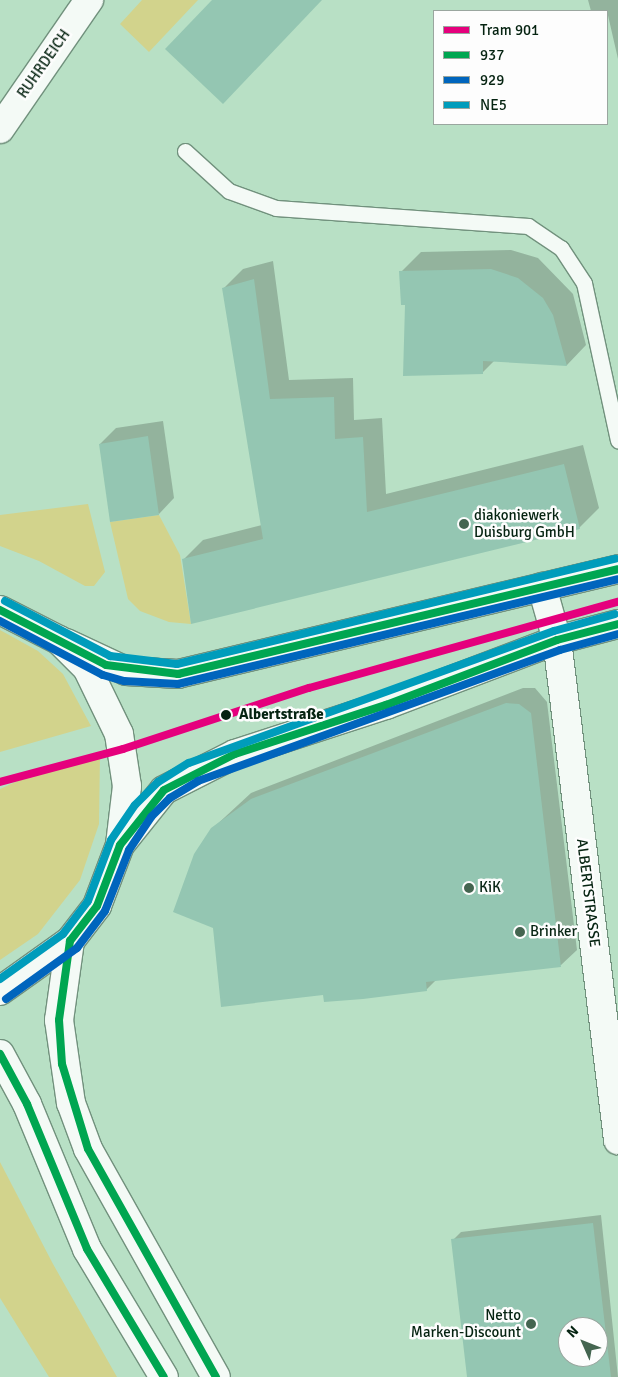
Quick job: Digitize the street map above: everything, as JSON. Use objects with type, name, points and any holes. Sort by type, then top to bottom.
[{"type":"main road","name":"RUHRDEICH","points":[[0,129],[89,0]]},
{"type":"main road","points":[[0,610],[126,672],[178,674],[618,569]]},
{"type":"main road","name":"ALBERTSTRASSE","points":[[542,587],[557,640],[618,1140]]},
{"type":"main road","points":[[120,845],[157,797],[194,772],[557,640],[618,624]]},
{"type":"main road","points":[[0,991],[70,941],[97,906],[120,845],[127,786],[121,741],[105,698],[87,668],[59,640]]},
{"type":"main road","points":[[70,941],[59,1020],[71,1102],[88,1149],[216,1377]]},
{"type":"main road","points":[[0,1054],[27,1104],[87,1249],[164,1377]]},
{"type":"lane","points":[[184,151],[229,191],[276,208],[528,226],[545,237],[561,248],[584,283],[618,440]]},
{"type":"green space","points":[[142,0],[198,0],[149,52],[120,24]]},
{"type":"green space","points":[[88,504],[105,572],[94,586],[85,586],[39,561],[0,546],[0,515]]},
{"type":"green space","points":[[159,515],[180,555],[191,624],[169,622],[140,611],[128,599],[110,522]]},
{"type":"green space","points":[[0,630],[38,651],[63,674],[91,726],[0,752]]},
{"type":"green space","points":[[100,755],[99,824],[80,880],[38,934],[0,960],[0,789],[35,773]]},
{"type":"green space","points":[[0,1162],[53,1264],[117,1377],[49,1377],[0,1298]]},
{"type":"building","points":[[212,0],[322,0],[223,104],[165,49]]},
{"type":"building","points":[[491,269],[518,278],[543,298],[553,315],[567,366],[483,361],[483,374],[403,376],[405,305],[401,305],[399,271]]},
{"type":"building","points":[[254,279],[270,399],[334,397],[335,439],[363,437],[367,512],[564,464],[580,529],[191,624],[182,559],[263,539],[222,288]]},
{"type":"building","points":[[148,436],[159,515],[110,522],[99,444]]},
{"type":"building","points":[[506,703],[519,704],[531,713],[561,967],[426,982],[427,991],[363,999],[324,1002],[323,995],[221,1007],[213,928],[173,912],[194,854],[211,828],[251,799]]},
{"type":"building","points":[[593,1223],[604,1317],[558,1317],[558,1367],[608,1367],[608,1351],[611,1377],[467,1377],[451,1239]]},
{"type":"tram line","name":"901","points":[[0,782],[123,749],[309,688],[618,602]]},
{"type":"transit line","name":"NE5","points":[[5,601],[110,656],[177,664],[616,559]]},
{"type":"transit line","name":"937","points":[[0,610],[106,665],[178,674],[618,569]]},
{"type":"transit line","name":"929","points":[[0,621],[103,675],[124,681],[178,684],[618,579]]},
{"type":"transit line","name":"NE5","points":[[0,979],[63,934],[88,901],[111,840],[135,805],[158,782],[189,763],[554,631],[615,614]]},
{"type":"transit line","name":"937","points":[[216,1377],[88,1149],[62,1064],[59,1020],[70,941],[97,906],[120,845],[164,790],[235,754],[386,705],[557,640],[618,624]]},
{"type":"transit line","name":"929","points":[[6,999],[77,948],[105,911],[129,850],[151,817],[170,798],[198,781],[560,650],[618,634]]},
{"type":"transit line","name":"937","points":[[0,1054],[27,1104],[87,1249],[164,1377]]},
{"type":"place","name":"diakoniewerk Duisburg GmbH","points":[[464,524]]},
{"type":"place","name":"Albertstraße","points":[[226,715]]},
{"type":"place","name":"KiK","points":[[469,888]]},
{"type":"place","name":"Brinker","points":[[520,932]]},
{"type":"place","name":"Netto Marken-Discount","points":[[531,1324]]}]
